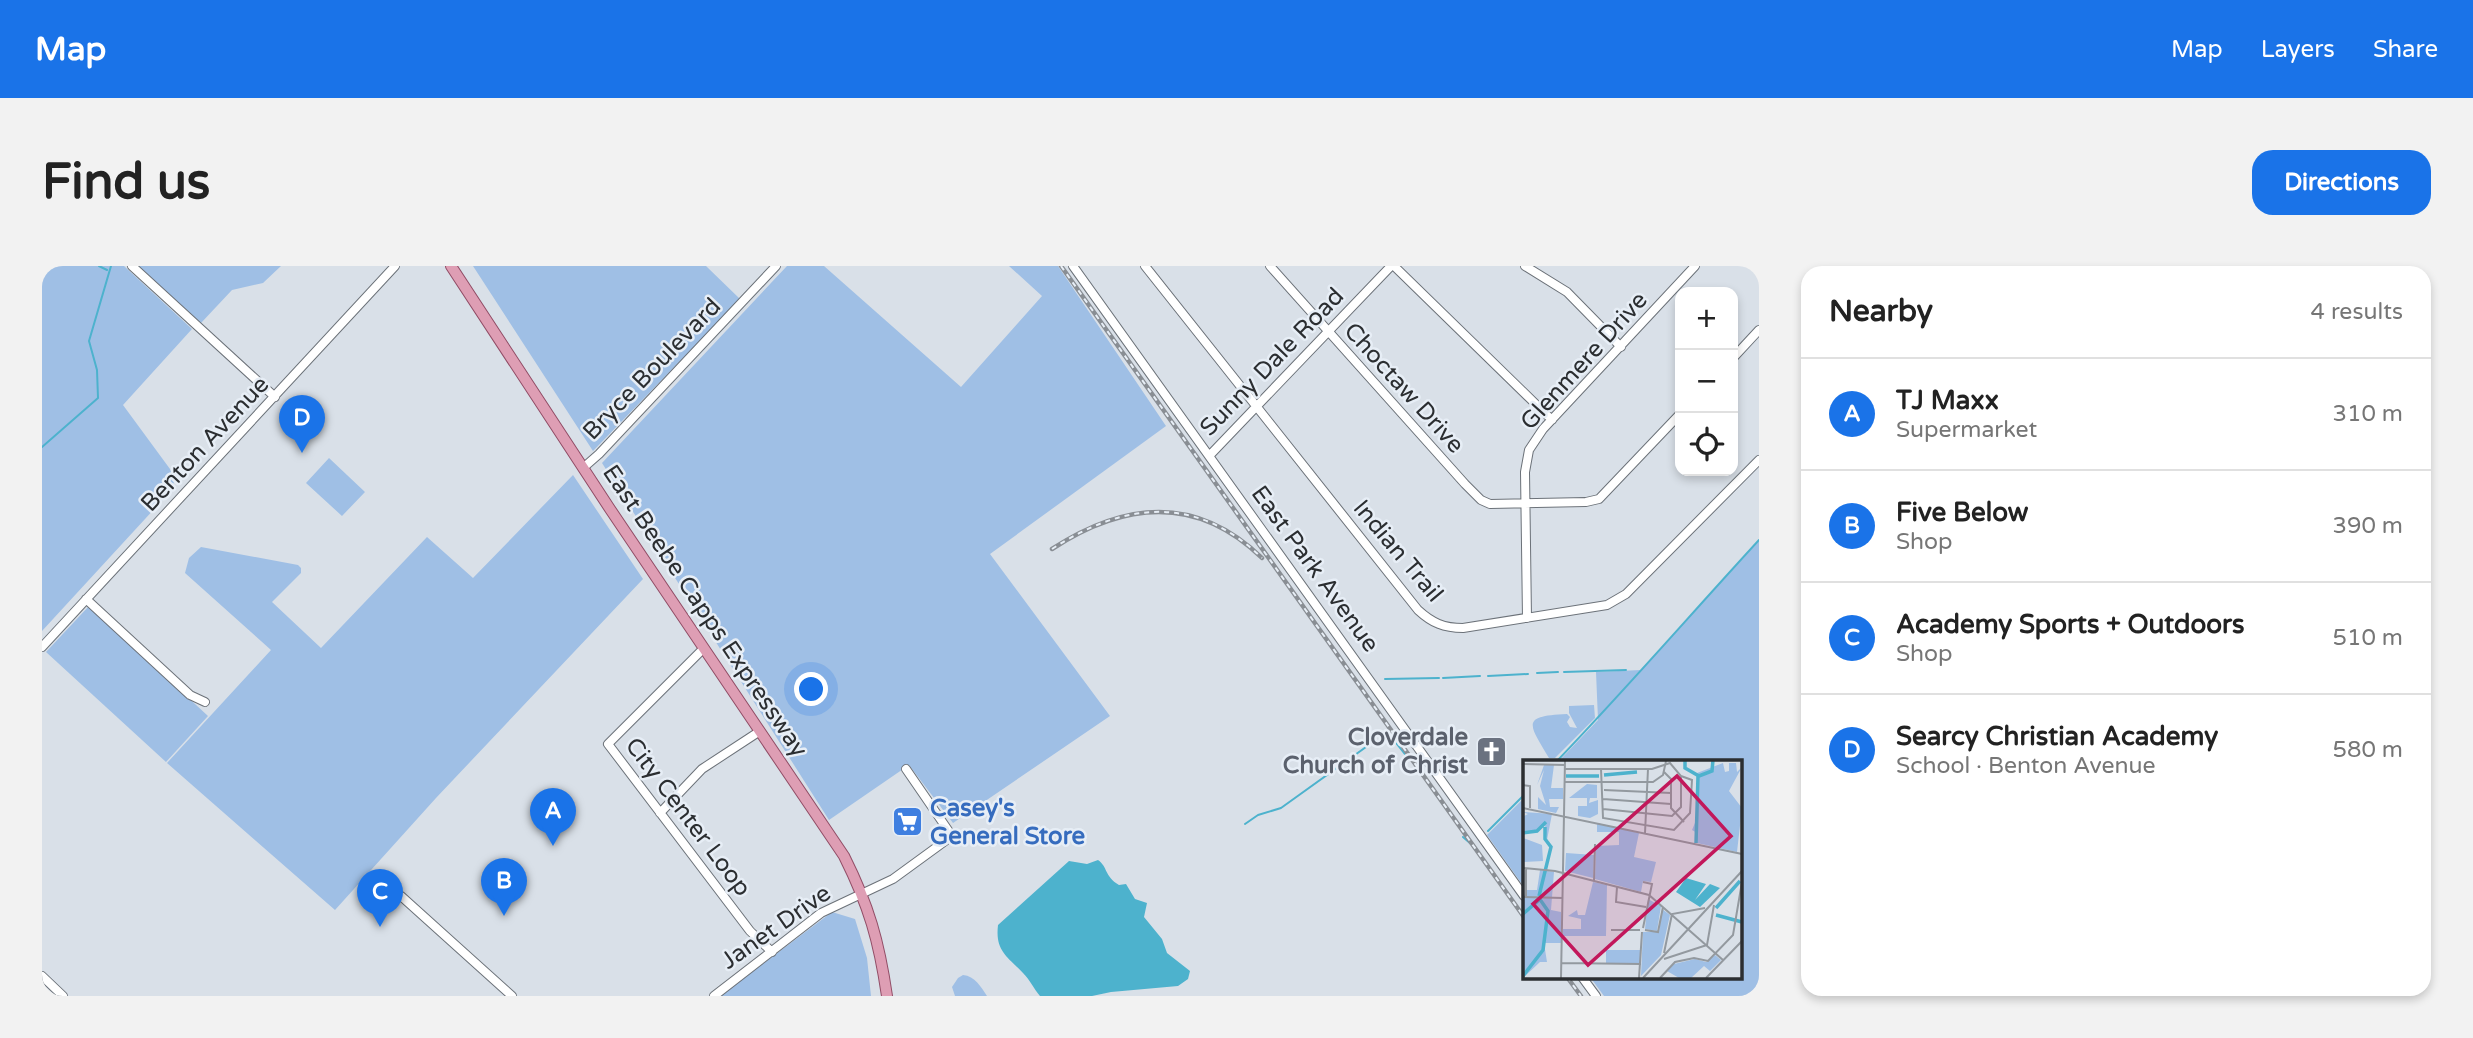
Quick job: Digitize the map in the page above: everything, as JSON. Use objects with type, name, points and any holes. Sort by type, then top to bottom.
[{"type":"main road","name":"East Beebe Capps Expressway","points":[[451,266],[583,468],[823,822],[863,893],[880,951],[887,996]]},
{"type":"street","points":[[132,266],[275,397]]},
{"type":"street","name":"Benton Avenue","points":[[42,647],[395,266]]},
{"type":"street","name":"Bryce Boulevard","points":[[583,468],[776,266]]},
{"type":"street","name":"East Park Avenue","points":[[1073,266],[1523,895]]},
{"type":"street","name":"Indian Trail","points":[[1146,266],[1425,617],[1443,627],[1527,618],[1607,605],[1622,598],[1759,460]]},
{"type":"street","name":"Choctaw Drive","points":[[1270,266],[1473,493],[1490,504],[1526,505],[1599,499],[1675,419]]},
{"type":"street","points":[[1393,266],[1552,420]]},
{"type":"street","name":"Sunny Dale Road","points":[[1210,455],[1393,266]]},
{"type":"street","points":[[1525,266],[1567,292],[1621,347]]},
{"type":"street","name":"Glenmere Drive","points":[[1527,618],[1525,472],[1529,450],[1552,420],[1695,266]]},
{"type":"street","points":[[1738,353],[1759,330]]},
{"type":"street","points":[[86,599],[190,695],[205,702]]},
{"type":"street","name":"City Center Loop","points":[[704,648],[608,744],[750,931],[772,952]]},
{"type":"street","points":[[660,813],[702,769],[760,731]]},
{"type":"street","name":"Janet Drive","points":[[714,996],[821,913],[893,879],[952,836],[906,769]]},
{"type":"street","points":[[401,895],[512,996]]},
{"type":"street","points":[[42,976],[63,996]]},
{"type":"street","points":[[1583,978],[1596,996]]},
{"type":"shaded area","points":[[42,266],[124,266],[192,329],[123,405],[170,469],[174,482],[168,494],[42,631]]},
{"type":"shaded area","points":[[138,266],[281,266],[263,283],[232,290],[201,323]]},
{"type":"shaded area","points":[[473,266],[706,266],[740,299],[593,451]]},
{"type":"shaded area","points":[[787,266],[824,266],[961,387],[1042,296],[1009,266],[1058,266],[1166,426],[990,554],[1110,716],[953,823],[909,765],[829,820],[602,463]]},
{"type":"shaded area","points":[[329,458],[365,492],[342,516],[306,483]]},
{"type":"shaded area","points":[[573,475],[643,579],[436,798],[335,910],[167,763],[271,650],[185,573],[189,558],[201,547],[298,565],[301,573],[272,602],[321,648],[427,537],[473,578]]},
{"type":"shaded area","points":[[1759,541],[1759,996],[1604,996],[1591,978],[1742,978],[1742,760],[1560,760],[1598,720],[1596,672],[1641,670]]},
{"type":"shaded area","points":[[89,606],[208,716],[166,762],[46,652]]},
{"type":"shaded area","points":[[1594,705],[1595,718],[1555,758],[1549,758],[1534,730],[1535,720],[1567,714],[1570,717],[1567,722],[1570,727],[1577,728],[1569,713],[1569,706]]},
{"type":"shaded area","points":[[1523,799],[1523,886],[1487,835]]},
{"type":"shaded area","points":[[1098,860],[1114,882],[1119,885],[1126,884],[1135,899],[1147,903],[1144,917],[1162,939],[1167,953],[1190,971],[1188,979],[1178,986],[1092,996],[1040,996],[1003,952],[998,941],[998,925],[1069,861],[1087,864]]},
{"type":"shaded area","points":[[832,912],[855,919],[867,958],[871,996],[720,996]]},
{"type":"shaded area","points":[[963,975],[974,980],[987,996],[955,996],[952,987]]},
{"type":"waterway","points":[[99,266],[107,270]]},
{"type":"waterway","points":[[42,447],[98,398],[97,370],[89,341],[111,266]]},
{"type":"waterway","points":[[1558,760],[1759,540]]},
{"type":"waterway","points":[[1564,672],[1626,670]]},
{"type":"waterway","points":[[1537,673],[1558,672]]},
{"type":"waterway","points":[[1488,676],[1528,674]]},
{"type":"waterway","points":[[1443,678],[1480,676]]},
{"type":"waterway","points":[[1385,679],[1439,678]]},
{"type":"waterway","points":[[1381,737],[1389,734],[1408,758]]},
{"type":"waterway","points":[[1245,824],[1258,815],[1281,808],[1366,747]]},
{"type":"waterway","points":[[1488,831],[1523,796]]},
{"type":"waterway","points":[[1463,837],[1471,844]]},
{"type":"railway","points":[[1061,266],[1523,916]]},
{"type":"railway","points":[[1052,549],[1079,533],[1106,522],[1133,514],[1159,512],[1186,515],[1211,523],[1237,537],[1262,558]]},
{"type":"railway","points":[[1568,978],[1581,996]]},
{"type":"place","name":"Searcy Christian Academy","points":[[302,453]]},
{"type":"place","name":"Cloverdale Church of Christ","points":[[1491,751]]},
{"type":"place","name":"Casey's General Store","points":[[907,822]]},
{"type":"place","name":"TJ Maxx","points":[[553,846]]},
{"type":"place","name":"Five Below","points":[[504,916]]},
{"type":"place","name":"Academy Sports + Outdoors","points":[[380,927]]}]
